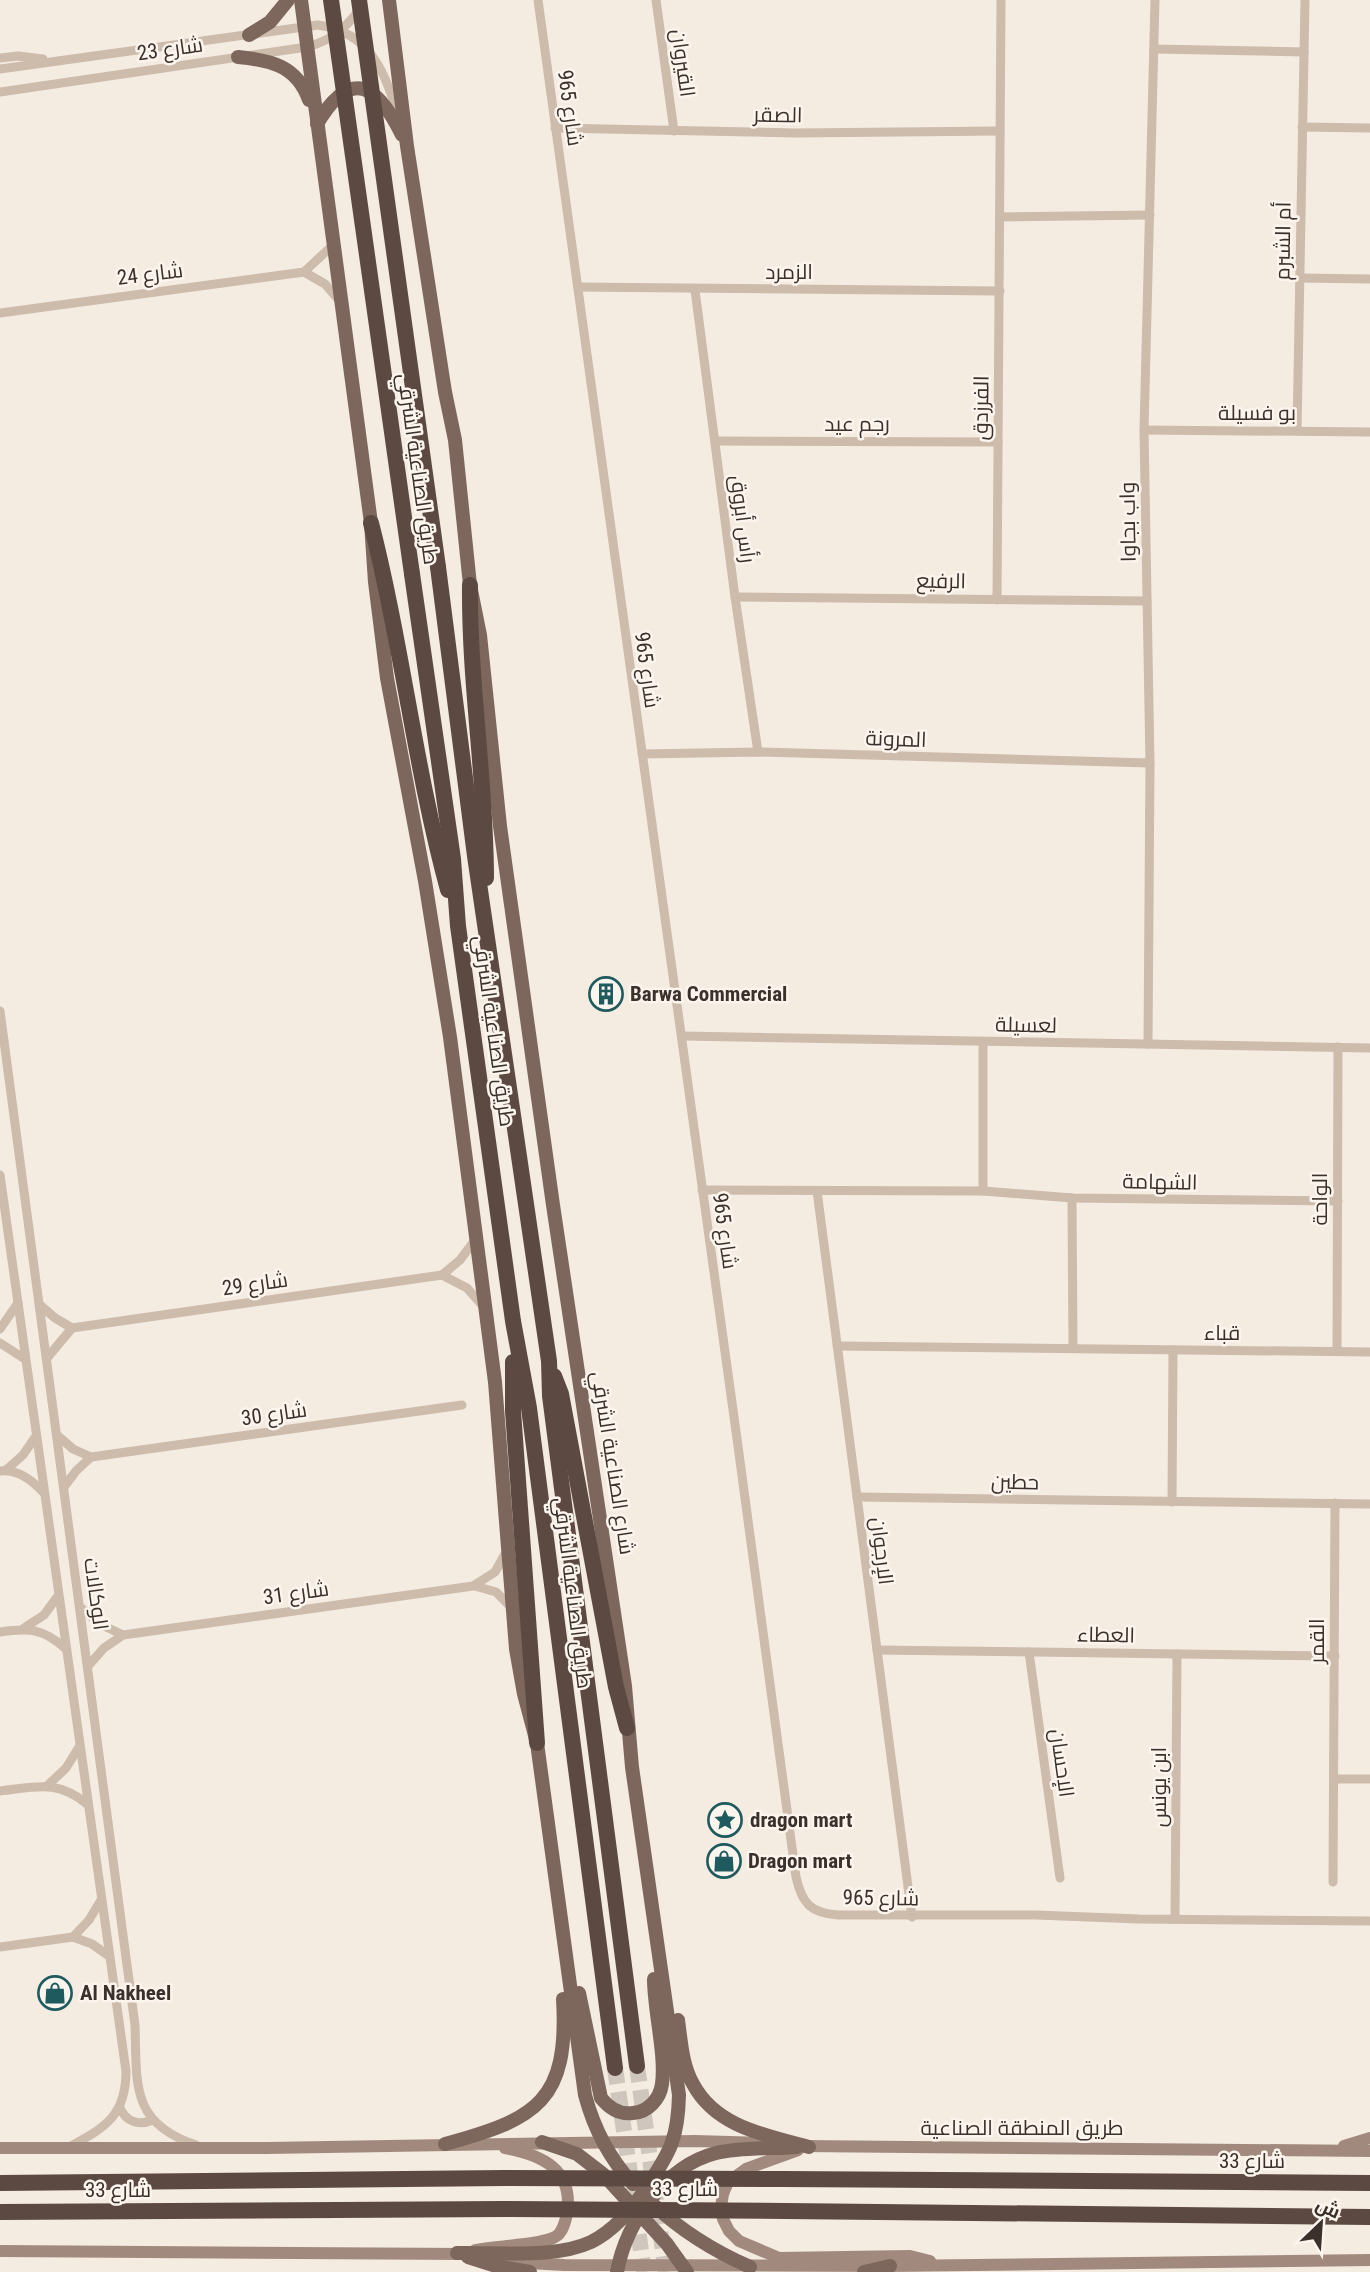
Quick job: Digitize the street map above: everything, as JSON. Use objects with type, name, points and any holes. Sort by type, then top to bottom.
[{"type":"highway","name":"طريق الصناعية الشرقي","points":[[331,0],[453,859],[458,926],[513,1321],[529,1408],[615,2068]]},
{"type":"highway","name":"طريق الصناعية الشرقي","points":[[359,0],[438,567],[475,856],[549,1361],[550,1396],[638,2066]]},
{"type":"highway","points":[[371,523],[386,580],[430,819],[458,926]]},
{"type":"highway","points":[[470,585],[470,635],[485,843],[486,922]]},
{"type":"highway","points":[[513,1321],[514,1424],[537,1743]]},
{"type":"highway","points":[[549,1361],[561,1394],[616,1687],[627,1728]]},
{"type":"highway","name":"شارع 33","points":[[0,2183],[505,2178],[1370,2183]]},
{"type":"highway","name":"شارع 33","points":[[0,2212],[504,2209],[1370,2217]]},
{"type":"main road","points":[[249,35],[270,22],[288,0]]},
{"type":"main road","points":[[301,0],[371,523],[387,678],[450,1037],[495,1381],[507,1549],[520,1676],[537,1743],[585,2095],[594,2126],[603,2142],[619,2168],[646,2198],[669,2220],[700,2242],[750,2267]]},
{"type":"main road","name":"طريق الصناعية الشرقي","points":[[389,0],[407,146],[445,392],[455,440],[470,585],[480,635],[500,826],[553,1205]]},
{"type":"main road","points":[[239,57],[276,63],[296,76],[303,85],[317,124]]},
{"type":"main road","points":[[317,124],[331,102],[342,92],[365,90],[384,103],[407,146]]},
{"type":"main road","name":"شارع الصناعية الشرقي","points":[[553,1205],[625,1686],[627,1728]]},
{"type":"main road","points":[[627,1728],[679,2095],[674,2141],[646,2198]]},
{"type":"main road","points":[[563,1931],[586,2022],[601,2098],[614,2110],[630,2114],[651,2106],[662,2084],[654,1988],[654,1924]]},
{"type":"main road","points":[[654,1924],[672,1987],[688,2071],[702,2098],[716,2112],[739,2126],[808,2147]]},
{"type":"main road","points":[[445,2144],[514,2121],[537,2104],[553,2084],[559,2071],[564,2045],[563,1931]]},
{"type":"main road","points":[[542,2142],[565,2148],[591,2163],[686,2268]]},
{"type":"main road","points":[[457,2253],[553,2251],[573,2248],[610,2231],[687,2166],[716,2153],[808,2147]]},
{"type":"main road","points":[[618,2268],[635,2211]]},
{"type":"main road","points":[[457,2253],[496,2266],[530,2272]]},
{"type":"main road","points":[[864,2272],[890,2266]]},
{"type":"street","name":"شارع 23","points":[[0,92],[323,43],[352,19],[366,0]]},
{"type":"street","name":"شارع 965","points":[[538,0],[798,1887],[806,1904],[825,1914],[1370,1921]]},
{"type":"street","name":"القيروان","points":[[656,0],[674,131]]},
{"type":"street","name":"الفرزدق","points":[[998,600],[1001,0]]},
{"type":"street","name":"واب بجاوا","points":[[1148,1044],[1150,763],[1144,430],[1155,0]]},
{"type":"street","name":"أم الشبرم","points":[[1297,430],[1305,0]]},
{"type":"street","name":"شارع 23","points":[[0,69],[318,25],[340,30]]},
{"type":"street","points":[[340,30],[361,44],[379,65],[387,80],[407,146]]},
{"type":"street","points":[[1155,49],[1304,52]]},
{"type":"street","name":"شارع 23","points":[[0,58],[18,56],[55,60]]},
{"type":"street","points":[[1302,127],[1370,128]]},
{"type":"street","name":"الصقر","points":[[555,128],[674,131],[1000,131]]},
{"type":"street","points":[[1000,217],[1150,215]]},
{"type":"street","points":[[332,245],[304,272],[325,284],[341,302]]},
{"type":"street","name":"شارع 24","points":[[0,313],[304,272]]},
{"type":"street","points":[[1300,278],[1370,279]]},
{"type":"street","name":"الزمرد","points":[[578,287],[1000,291]]},
{"type":"street","name":"رأس أبروق","points":[[695,290],[758,752]]},
{"type":"street","name":"بو فسيلة","points":[[1144,430],[1370,432]]},
{"type":"street","name":"رجم عيد","points":[[716,441],[998,442]]},
{"type":"street","name":"الرفيع","points":[[735,597],[1147,601]]},
{"type":"street","name":"المرونة","points":[[642,754],[758,752],[1150,763]]},
{"type":"street","name":"الوكالات","points":[[0,1011],[135,2025],[138,2084],[144,2106],[153,2120]]},
{"type":"street","name":"لعسيلة","points":[[682,1036],[1370,1048]]},
{"type":"street","points":[[983,1042],[983,1191]]},
{"type":"street","name":"الواحة","points":[[1338,1047],[1338,1351]]},
{"type":"street","name":"الوكالات","points":[[0,1175],[126,2071],[120,2108]]},
{"type":"street","name":"الشهامة","points":[[702,1190],[983,1191],[1072,1198],[1338,1201]]},
{"type":"street","name":"الإرجوان","points":[[817,1191],[912,1917]]},
{"type":"street","points":[[1072,1198],[1073,1348]]},
{"type":"street","points":[[475,1240],[460,1260],[442,1275],[467,1288],[486,1310]]},
{"type":"street","name":"شارع 29","points":[[72,1328],[442,1275]]},
{"type":"street","points":[[0,1329],[18,1303]]},
{"type":"street","points":[[40,1305],[72,1328],[47,1358]]},
{"type":"street","points":[[0,1343],[25,1359]]},
{"type":"street","name":"قباء","points":[[838,1346],[1370,1352]]},
{"type":"street","points":[[1172,1502],[1173,1350]]},
{"type":"street","name":"شارع 30","points":[[91,1457],[462,1405]]},
{"type":"street","points":[[58,1435],[72,1449],[91,1457],[64,1487]]},
{"type":"street","points":[[3,1471],[23,1455],[36,1436]]},
{"type":"street","points":[[3,1471],[27,1478],[43,1492]]},
{"type":"street","name":"حطين","points":[[857,1497],[1370,1504]]},
{"type":"street","name":"القمر","points":[[1333,1882],[1335,1503]]},
{"type":"street","name":"شارع 31","points":[[123,1635],[473,1586],[495,1572],[507,1549]]},
{"type":"street","points":[[473,1586],[496,1592],[512,1608]]},
{"type":"street","points":[[0,1632],[24,1628],[44,1615],[58,1596]]},
{"type":"street","points":[[80,1608],[100,1624],[123,1635]]},
{"type":"street","points":[[24,1628],[47,1635],[66,1649]]},
{"type":"street","points":[[88,1666],[104,1648],[123,1635]]},
{"type":"street","name":"العطاء","points":[[877,1650],[1335,1656]]},
{"type":"street","name":"الإحسان","points":[[1029,1652],[1060,1878]]},
{"type":"street","name":"ابن يونس","points":[[1175,1919],[1177,1654]]},
{"type":"street","points":[[48,1785],[66,1768],[79,1747]]},
{"type":"street","points":[[1334,1779],[1370,1779]]},
{"type":"street","points":[[0,1791],[48,1785],[69,1791],[87,1804]]},
{"type":"street","points":[[73,1937],[89,1920],[101,1900]]},
{"type":"street","points":[[0,1947],[73,1937],[92,1944],[109,1956]]},
{"type":"street","points":[[66,2149],[98,2130],[111,2120],[120,2108],[125,2117],[133,2122],[153,2120],[177,2138],[204,2148]]},
{"type":"street","points":[[1331,2150],[1370,2138]]},
{"type":"street","name":"شارع 33","points":[[0,2148],[204,2148],[674,2141]]},
{"type":"street","name":"طريق المنطقة الصناعية","points":[[674,2141],[749,2142],[808,2147],[1370,2151]]},
{"type":"street","points":[[457,2253],[551,2239],[562,2232],[565,2222],[568,2206],[565,2190],[562,2177],[554,2167],[529,2153],[484,2144]]},
{"type":"street","points":[[808,2147],[746,2168],[728,2182],[723,2194],[723,2220],[739,2241],[779,2258],[910,2256],[948,2265]]},
{"type":"street","points":[[0,2251],[457,2253],[528,2263],[618,2268],[1370,2260]]},
{"type":"tunnel","points":[[637,2066],[666,2272]]},
{"type":"tunnel","points":[[615,2068],[644,2272]]},
{"type":"place","name":"Barwa Commercial","points":[[606,994]]},
{"type":"place","name":"dragon mart","points":[[725,1820]]},
{"type":"place","name":"Dragon mart","points":[[724,1861]]},
{"type":"place","name":"Al Nakheel","points":[[55,1993]]}]
